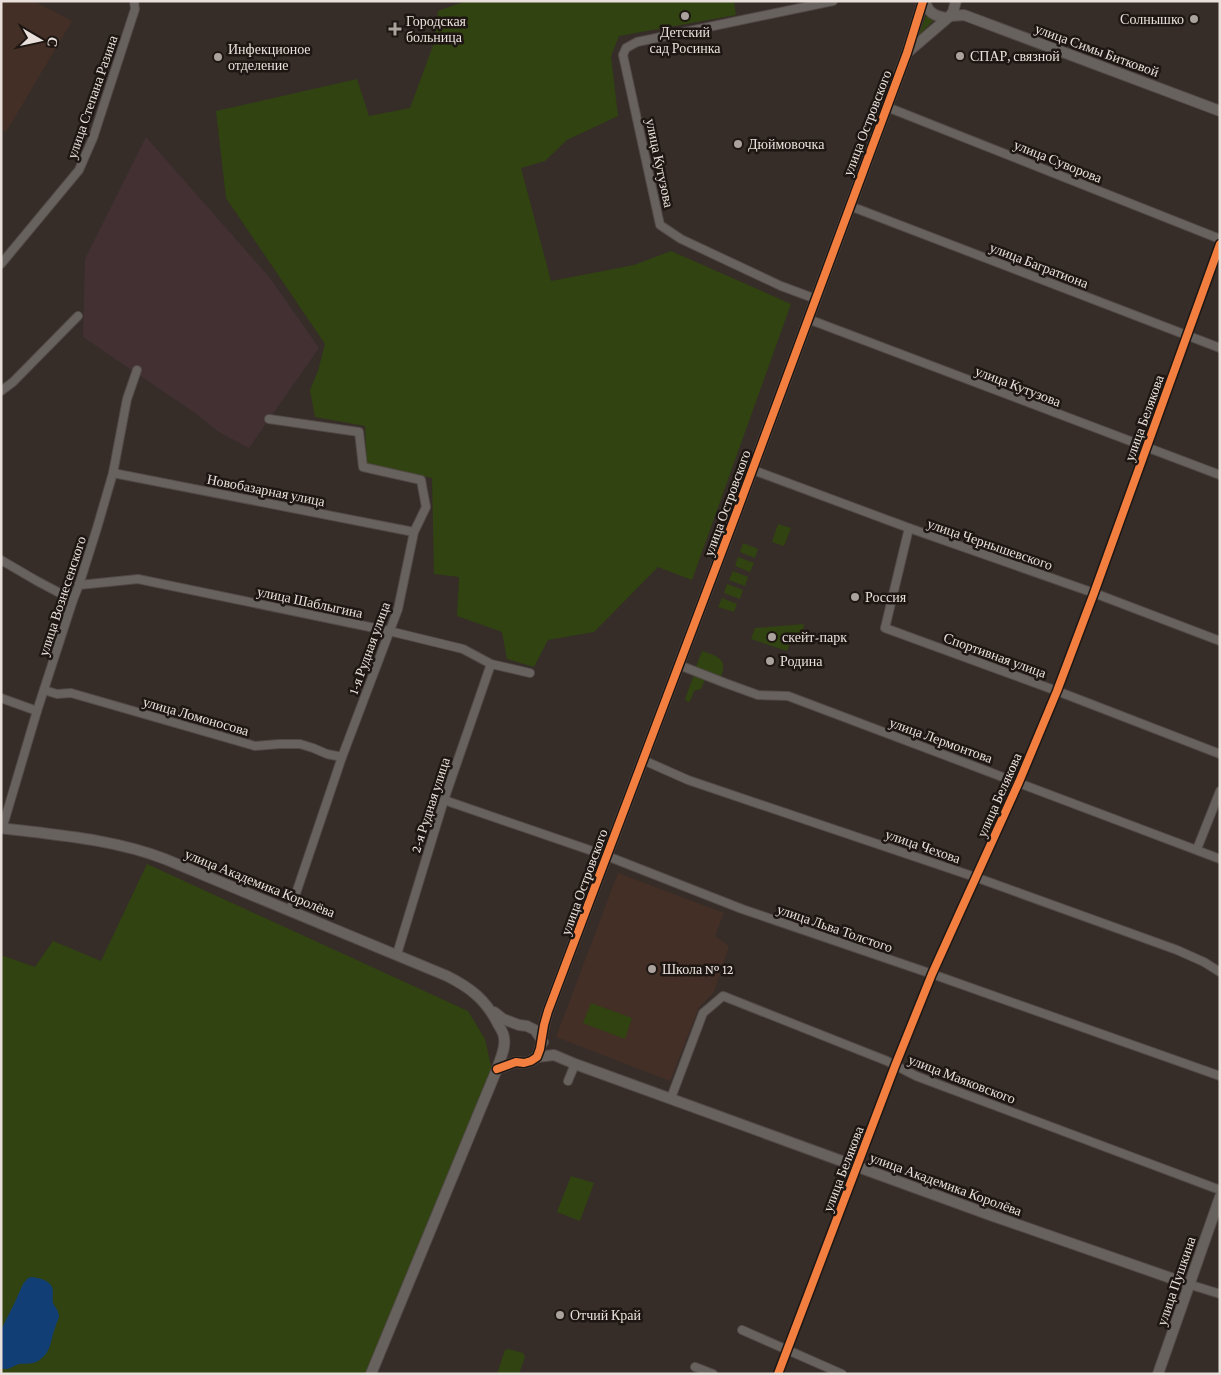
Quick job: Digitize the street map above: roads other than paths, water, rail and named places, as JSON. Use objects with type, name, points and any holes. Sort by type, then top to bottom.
[{"type":"street","name":"улица Степана Разина","points":[[1,264],[79,170],[93,138],[135,8],[134,1]]},
{"type":"street","name":"улица Кутузова","points":[[816,299],[781,286],[697,247],[660,225],[623,55],[626,48],[637,42],[833,1]]},
{"type":"street","points":[[924,1],[928,10],[938,17],[964,15],[956,3]]},
{"type":"street","name":"улица Островского","points":[[541,1039],[548,1011],[816,299],[907,53],[924,1]]},
{"type":"street","points":[[948,17],[954,12],[956,3]]},
{"type":"street","name":"улица Симы Битковой","points":[[964,15],[1220,111]]},
{"type":"street","name":"улица Островского","points":[[907,53],[948,17]]},
{"type":"street","name":"улица Суворова","points":[[887,107],[1220,239]]},
{"type":"street","name":"улица Багратиона","points":[[850,206],[1220,348]]},
{"type":"street","name":"улица Белякова","points":[[778,1374],[932,974],[1019,782],[1057,691],[1220,244]]},
{"type":"street","points":[[1,391],[13,382],[78,316]]},
{"type":"street","name":"улица Кутузова","points":[[808,319],[1220,475]]},
{"type":"street","name":"улица Вознесенского","points":[[2,828],[37,711],[114,473],[127,399],[137,370]]},
{"type":"street","name":"1-я Рудная улица","points":[[269,419],[359,432],[363,467],[421,480],[426,507],[414,532],[398,609],[342,757],[290,911]]},
{"type":"street","name":"улица Чернышевского","points":[[752,470],[1094,593],[1220,641]]},
{"type":"street","name":"Новобазарная улица","points":[[114,473],[414,532]]},
{"type":"street","name":"Спортивная улица","points":[[909,528],[885,628],[1057,691],[1220,754]]},
{"type":"street","points":[[1,560],[73,600]]},
{"type":"street","name":"улица Шаблыгина","points":[[79,585],[138,579],[389,631],[463,649],[491,664],[530,673]]},
{"type":"street","name":"2-я Рудная улица","points":[[397,954],[444,800],[491,664]]},
{"type":"street","name":"улица Лермонтова","points":[[679,665],[758,694],[788,696],[1220,859]]},
{"type":"street","name":"улица Ломоносова","points":[[44,690],[57,694],[71,693],[255,746],[300,744],[327,754],[342,757]]},
{"type":"street","points":[[1,698],[37,711]]},
{"type":"street","name":"улица Чехова","points":[[643,760],[688,780],[975,877],[1177,950],[1204,962],[1220,972]]},
{"type":"street","points":[[1197,849],[1220,791]]},
{"type":"street","name":"улица Льва Толстого","points":[[444,800],[607,856],[742,909],[1220,1076]]},
{"type":"street","name":"улица Академика Королёва","points":[[2,828],[112,843],[134,848],[165,859],[447,976],[465,985],[482,999],[491,1010]]},
{"type":"street","name":"улица Маяковского","points":[[671,1098],[703,1013],[723,996],[887,1061],[916,1076],[1220,1190]]},
{"type":"street","points":[[491,1010],[503,1018],[535,1030],[554,1055]]},
{"type":"street","points":[[491,1010],[508,1054],[516,1062]]},
{"type":"street","points":[[371,1374],[497,1069],[504,1042],[513,1028],[539,1019],[548,1011]]},
{"type":"street","points":[[497,1069],[516,1062],[531,1062],[537,1057],[541,1039]]},
{"type":"street","points":[[537,1057],[554,1055]]},
{"type":"street","name":"улица Академика Королёва","points":[[554,1055],[984,1213],[1188,1284]]},
{"type":"street","points":[[568,1082],[575,1064]]},
{"type":"street","name":"улица Пушкина","points":[[1158,1374],[1220,1197]]},
{"type":"street","points":[[1188,1284],[1220,1294]]},
{"type":"street","points":[[742,1330],[842,1374]]},
{"type":"street","points":[[695,1367],[713,1374]]},
{"type":"water","points":[[32,1277],[46,1281],[51,1285],[53,1289],[53,1303],[59,1317],[50,1346],[43,1358],[36,1362],[19,1364],[4,1369],[1,1368],[1,1330],[23,1284],[28,1278]]},
{"type":"place","name":"Детский сад Росинка","points":[[685,16]]},
{"type":"place","name":"Солнышко","points":[[1194,19]]},
{"type":"place","name":"Городская больница","points":[[395,29]]},
{"type":"place","name":"СПАР, связной","points":[[960,56]]},
{"type":"place","name":"Инфекционое отделение","points":[[218,57]]},
{"type":"place","name":"Дюймовочка","points":[[738,144]]},
{"type":"place","name":"Россия","points":[[855,597]]},
{"type":"place","name":"скейт-парк","points":[[772,637]]},
{"type":"place","name":"Родина","points":[[770,661]]},
{"type":"place","name":"Школа № 12","points":[[652,969]]},
{"type":"place","name":"Отчий Край","points":[[560,1315]]}]
